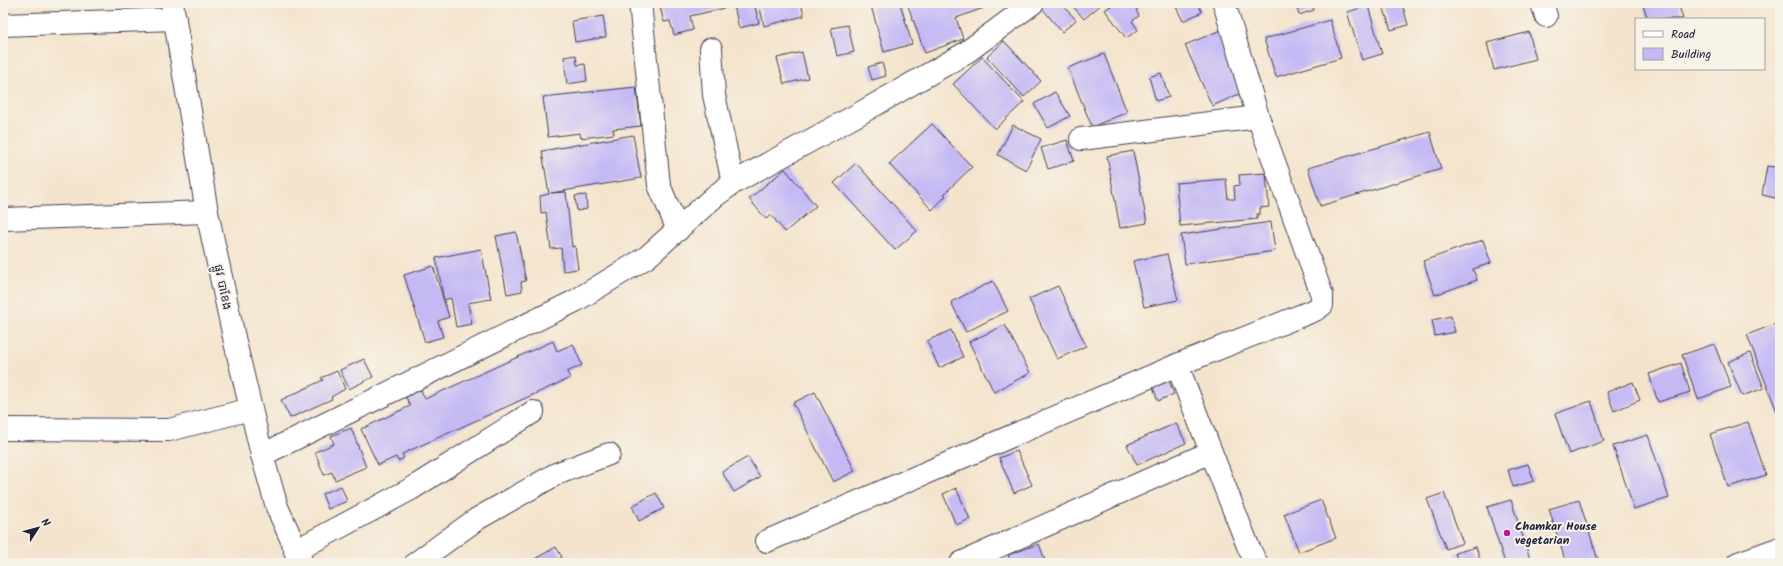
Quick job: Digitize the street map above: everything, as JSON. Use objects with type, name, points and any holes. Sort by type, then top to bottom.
[{"type":"street","points":[[640,3],[659,185],[678,230]]},
{"type":"street","points":[[262,455],[575,301],[647,257],[715,196],[733,183],[964,54],[1033,3]]},
{"type":"street","points":[[767,541],[1177,365],[1315,310],[1322,305],[1322,295],[1258,118],[1224,3]]},
{"type":"street","points":[[3,25],[174,11]]},
{"type":"street","name":"ផ្លូវ បាខែង","points":[[174,11],[207,212],[251,409],[277,507],[299,557]]},
{"type":"street","points":[[711,49],[714,95],[733,183]]},
{"type":"street","points":[[1081,139],[1258,118]]},
{"type":"street","points":[[3,219],[207,212]]},
{"type":"street","points":[[1177,365],[1256,563]]},
{"type":"street","points":[[3,429],[169,430],[251,409]]},
{"type":"street","points":[[299,557],[533,412]]},
{"type":"street","points":[[961,563],[1211,452]]},
{"type":"street","points":[[416,563],[477,519],[549,478],[609,454]]},
{"type":"street","points":[[1738,563],[1780,548]]},
{"type":"building","points":[[659,3],[754,3],[759,23],[739,28],[734,6],[690,16],[693,30],[674,35],[670,21],[664,22]]},
{"type":"building","points":[[759,3],[801,3],[804,16],[764,26]]},
{"type":"building","points":[[883,3],[900,3],[912,44],[884,52],[871,6]]},
{"type":"building","points":[[907,3],[988,3],[989,6],[956,18],[963,39],[925,53]]},
{"type":"building","points":[[1046,3],[1061,3],[1076,20],[1062,32],[1041,7]]},
{"type":"building","points":[[1070,3],[1103,3],[1084,19]]},
{"type":"building","points":[[1115,3],[1139,3],[1141,6],[1136,10],[1139,16],[1132,21],[1138,30],[1126,38],[1105,10]]},
{"type":"building","points":[[1174,3],[1197,3],[1202,12],[1183,21]]},
{"type":"building","points":[[1295,3],[1311,3],[1314,10],[1299,15]]},
{"type":"building","points":[[1382,3],[1402,3],[1408,25],[1391,30]]},
{"type":"building","points":[[1642,3],[1678,3],[1683,18],[1648,18]]},
{"type":"building","points":[[1368,6],[1382,54],[1362,60],[1347,12]]},
{"type":"building","points":[[603,16],[606,37],[575,42],[572,21]]},
{"type":"building","points":[[1330,20],[1341,58],[1276,77],[1264,39]]},
{"type":"building","points":[[848,25],[854,52],[837,56],[831,28]]},
{"type":"building","points":[[1221,30],[1248,90],[1212,106],[1185,45]]},
{"type":"building","points":[[1529,32],[1536,59],[1494,70],[1487,43]]},
{"type":"building","points":[[1004,41],[1041,81],[1024,97],[987,57]]},
{"type":"building","points":[[802,52],[808,78],[784,84],[777,58]]},
{"type":"building","points":[[1104,54],[1127,112],[1092,127],[1068,68]]},
{"type":"building","points":[[576,55],[577,65],[585,64],[587,81],[567,84],[564,57]]},
{"type":"building","points":[[982,57],[1024,102],[995,129],[953,84]]},
{"type":"building","points":[[882,63],[886,76],[872,80],[868,67]]},
{"type":"building","points":[[1161,73],[1169,97],[1156,101],[1149,77]]},
{"type":"building","points":[[636,87],[641,126],[613,129],[614,134],[581,138],[580,133],[548,137],[543,97]]},
{"type":"building","points":[[1055,92],[1070,116],[1048,128],[1034,104]]},
{"type":"building","points":[[932,124],[972,167],[944,194],[946,196],[932,210],[889,164]]},
{"type":"building","points":[[1013,125],[1041,139],[1026,170],[998,155]]},
{"type":"building","points":[[1430,132],[1441,169],[1320,206],[1308,168]]},
{"type":"building","points":[[633,135],[641,178],[551,193],[566,192],[572,247],[575,246],[578,269],[563,271],[561,248],[551,249],[546,212],[541,213],[540,196],[549,194],[542,151]]},
{"type":"building","points":[[1067,140],[1074,161],[1048,169],[1041,148]]},
{"type":"building","points":[[1133,151],[1147,223],[1120,228],[1107,156]]},
{"type":"building","points":[[856,163],[917,231],[895,250],[834,183]]},
{"type":"building","points":[[1767,166],[1780,168],[1780,199],[1762,195]]},
{"type":"building","points":[[785,169],[816,206],[785,232],[771,215],[766,219],[749,199]]},
{"type":"building","points":[[1266,173],[1269,207],[1260,208],[1260,214],[1257,214],[1257,219],[1180,226],[1176,183],[1226,179],[1228,199],[1235,199],[1234,186],[1240,185],[1239,175]]},
{"type":"building","points":[[586,195],[587,209],[577,211],[575,196]]},
{"type":"building","points":[[1271,222],[1275,251],[1185,264],[1181,235]]},
{"type":"building","points":[[516,232],[526,281],[521,282],[522,291],[507,294],[496,236]]},
{"type":"building","points":[[1483,240],[1491,263],[1473,269],[1477,280],[1435,295],[1423,261]]},
{"type":"building","points":[[481,249],[491,299],[468,303],[472,324],[456,327],[451,298],[444,300],[436,258]]},
{"type":"building","points":[[1167,254],[1178,300],[1144,307],[1133,261]]},
{"type":"building","points":[[433,266],[449,317],[438,321],[443,337],[425,342],[404,275]]},
{"type":"building","points":[[993,281],[1008,311],[966,332],[951,302]]},
{"type":"building","points":[[1058,286],[1086,346],[1057,359],[1029,299]]},
{"type":"building","points":[[1451,316],[1455,332],[1435,336],[1432,320]]},
{"type":"building","points":[[1780,322],[1780,419],[1747,335]]},
{"type":"building","points":[[1005,325],[1030,373],[994,392],[969,342]]},
{"type":"building","points":[[951,330],[963,357],[939,368],[927,341]]},
{"type":"building","points":[[553,341],[557,351],[573,344],[582,365],[567,372],[570,378],[402,454],[404,458],[398,461],[396,457],[378,465],[361,429],[410,406],[405,395],[420,388],[425,399]]},
{"type":"building","points":[[1714,344],[1731,387],[1698,399],[1682,355]]},
{"type":"building","points":[[1750,353],[1764,388],[1742,396],[1728,362]]},
{"type":"building","points":[[364,359],[373,377],[349,389],[340,370]]},
{"type":"building","points":[[1681,363],[1690,392],[1658,402],[1649,374]]},
{"type":"building","points":[[337,371],[345,389],[331,397],[332,399],[290,418],[281,400],[323,380],[321,378]]},
{"type":"building","points":[[1169,381],[1174,394],[1158,401],[1153,387]]},
{"type":"building","points":[[1633,382],[1640,400],[1614,411],[1607,392]]},
{"type":"building","points":[[815,392],[855,471],[833,482],[793,403]]},
{"type":"building","points":[[1591,401],[1604,441],[1569,454],[1555,414]]},
{"type":"building","points":[[1748,422],[1766,475],[1728,487],[1710,434]]},
{"type":"building","points":[[1176,423],[1186,443],[1137,465],[1127,445]]},
{"type":"building","points":[[351,428],[366,467],[335,480],[332,472],[324,475],[315,452],[334,444],[331,436]]},
{"type":"building","points":[[1648,435],[1669,498],[1634,509],[1613,446]]},
{"type":"building","points":[[1017,451],[1032,485],[1014,493],[999,458]]},
{"type":"building","points":[[748,457],[760,477],[734,492],[722,472]]},
{"type":"building","points":[[1528,464],[1534,481],[1513,487],[1508,470]]},
{"type":"building","points":[[341,486],[347,501],[328,509],[322,494]]},
{"type":"building","points":[[956,488],[970,519],[956,525],[943,494]]},
{"type":"building","points":[[656,493],[664,508],[639,521],[632,506]]},
{"type":"building","points":[[1444,493],[1463,543],[1446,549],[1427,499]]},
{"type":"building","points":[[1321,500],[1336,538],[1299,552],[1284,514]]},
{"type":"building","points":[[1511,500],[1530,559],[1517,563],[1505,563],[1487,507]]},
{"type":"building","points":[[1579,500],[1599,563],[1566,563],[1549,509]]},
{"type":"building","points":[[1039,544],[1046,563],[1011,563],[1008,555]]},
{"type":"building","points":[[556,547],[562,557],[552,563],[535,563],[533,560]]},
{"type":"building","points":[[1476,547],[1481,563],[1458,563],[1455,553]]},
{"type":"place","name":"Chamkar House vegetarian","points":[[1507,533]]}]
